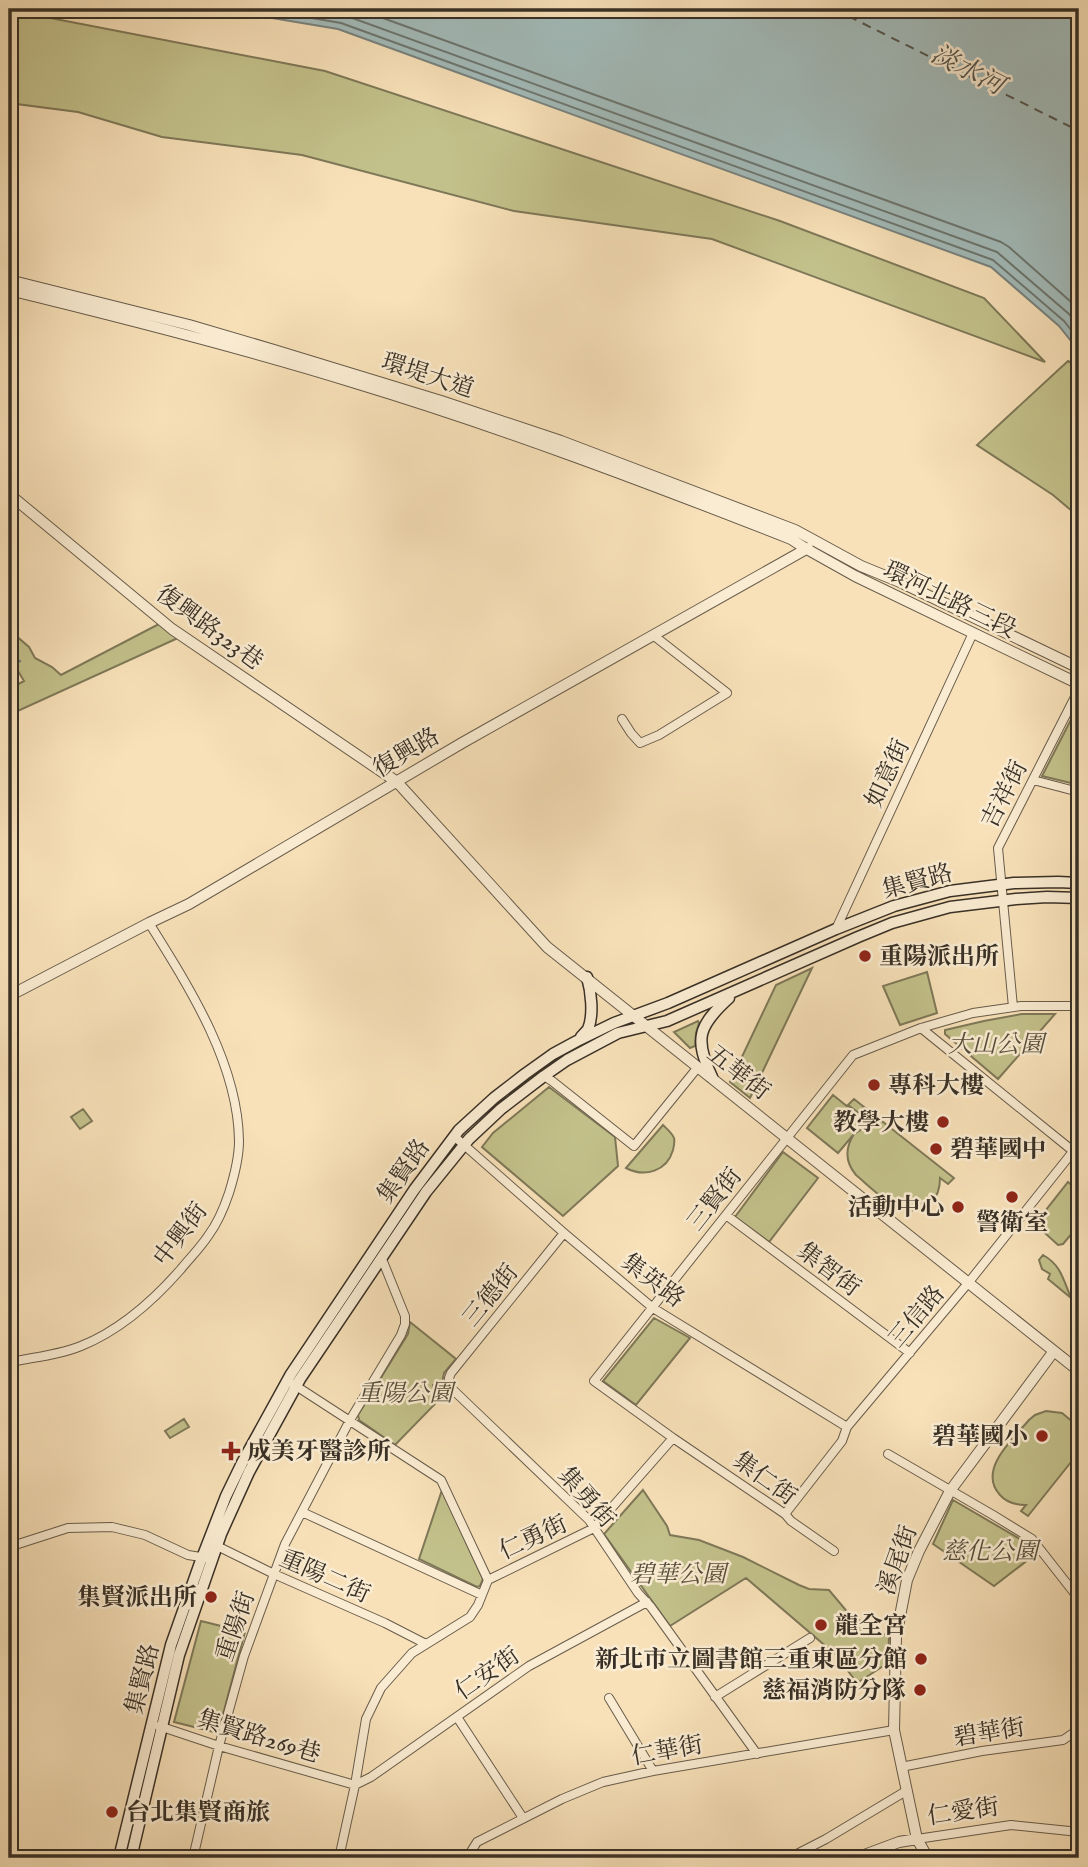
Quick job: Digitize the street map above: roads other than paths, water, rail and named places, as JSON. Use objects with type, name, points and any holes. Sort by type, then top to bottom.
[{"type":"main road","name":"集賢路","points":[[119,1858],[213,1544],[292,1383],[414,1190],[459,1130],[494,1098],[544,1061],[577,1041],[836,929],[894,906],[950,891],[1002,884],[1079,884]]},
{"type":"main road","name":"集賢路","points":[[292,1383],[382,1259],[426,1192],[464,1146],[501,1109],[567,1060],[618,1033],[667,1021],[892,923],[950,907],[1003,900],[1079,898]]},
{"type":"main road","points":[[577,1041],[588,1030],[590,1021],[590,989],[587,977]]},
{"type":"main road","points":[[712,1077],[701,1045],[703,1029],[709,1017],[738,990]]},
{"type":"main road","name":"集賢路","points":[[131,1858],[158,1725]]},
{"type":"street","name":"環堤大道","points":[[9,280],[189,325],[561,441],[795,530],[823,544]]},
{"type":"street","name":"環堤大道","points":[[9,290],[353,377]]},
{"type":"street","name":"環堤大道","points":[[439,405],[674,492],[791,538],[805,548]]},
{"type":"street","name":"復興路323巷","points":[[9,494],[172,629],[397,782]]},
{"type":"street","name":"復興路","points":[[9,996],[189,904],[805,548],[823,544]]},
{"type":"street","name":"環河北路三段","points":[[823,544],[861,566],[941,601],[1079,668]]},
{"type":"street","name":"環河北路三段","points":[[805,548],[855,576],[1079,687]]},
{"type":"street","points":[[934,615],[941,601]]},
{"type":"street","name":"如意街","points":[[836,929],[974,634]]},
{"type":"street","points":[[622,719],[640,743],[659,735],[727,693],[653,635]]},
{"type":"street","name":"吉祥街","points":[[1013,1007],[998,848],[1079,687]]},
{"type":"street","points":[[1033,780],[1079,792]]},
{"type":"street","name":"五華街","points":[[397,782],[547,947],[1079,1370]]},
{"type":"street","name":"中興街","points":[[9,1362],[82,1346],[113,1330],[145,1307],[209,1236],[236,1171],[239,1141],[232,1090],[215,1041],[190,988],[149,923]]},
{"type":"street","name":"三賢街","points":[[673,1437],[594,1381],[853,1055],[921,1028],[964,1015],[1013,1007],[1079,1006]]},
{"type":"street","points":[[921,1028],[1073,1151]]},
{"type":"street","points":[[544,1076],[634,1146],[698,1068]]},
{"type":"street","name":"集英路","points":[[454,1136],[653,1308],[847,1427]]},
{"type":"street","name":"三信路","points":[[785,1514],[842,1441],[847,1427],[969,1282],[1079,1143]]},
{"type":"street","name":"集智街","points":[[726,1215],[910,1353]]},
{"type":"street","name":"三德街","points":[[449,1382],[452,1373],[564,1233]]},
{"type":"street","name":"重陽街","points":[[193,1858],[219,1745],[244,1656],[285,1544],[350,1420],[401,1335],[406,1320],[382,1259]]},
{"type":"street","name":"溪尾街","points":[[928,1858],[917,1839],[894,1730],[896,1637],[907,1580],[950,1491],[1054,1351]]},
{"type":"street","name":"集勇街","points":[[449,1382],[452,1390],[589,1520],[638,1593],[757,1754]]},
{"type":"street","points":[[292,1383],[441,1480],[488,1580],[470,1617],[412,1653],[381,1688],[366,1719],[339,1858]]},
{"type":"street","points":[[594,1528],[673,1437]]},
{"type":"street","name":"集仁街","points":[[673,1437],[834,1551]]},
{"type":"street","points":[[888,1454],[1032,1539],[1079,1599]]},
{"type":"street","points":[[302,1512],[482,1595]]},
{"type":"street","points":[[9,1547],[68,1528],[112,1527],[145,1535],[188,1555],[207,1559]]},
{"type":"street","name":"仁勇街","points":[[488,1580],[594,1528]]},
{"type":"street","name":"重陽二街","points":[[213,1544],[426,1644]]},
{"type":"street","name":"仁安街","points":[[355,1785],[371,1777],[529,1666],[647,1602]]},
{"type":"street","points":[[715,1697],[810,1638]]},
{"type":"street","points":[[608,1698],[653,1771]]},
{"type":"street","points":[[457,1717],[523,1818]]},
{"type":"street","name":"集賢路269巷","points":[[158,1725],[355,1785]]},
{"type":"street","name":"碧華街","points":[[901,1767],[982,1751],[1063,1740],[1079,1729]]},
{"type":"street","name":"仁華街","points":[[467,1858],[477,1842],[562,1799],[603,1782],[894,1730]]},
{"type":"street","points":[[789,1858],[906,1791]]},
{"type":"street","name":"仁愛街","points":[[856,1858],[899,1842],[1010,1825],[1079,1832]]},
{"type":"street","points":[[9,1853],[12,1858]]},
{"type":"water","name":"淡水河","points":[[218,9],[1079,9],[1079,351],[1059,326],[991,267],[338,29]]},
{"type":"waterway","points":[[9,666],[20,661]]},
{"type":"place","name":"重陽派出所","points":[[865,956]]},
{"type":"place","name":"專科大樓","points":[[874,1085]]},
{"type":"place","name":"教學大樓","points":[[943,1122]]},
{"type":"place","name":"碧華國中","points":[[936,1149]]},
{"type":"place","name":"警衛室","points":[[1012,1197]]},
{"type":"place","name":"活動中心","points":[[958,1207]]},
{"type":"place","name":"碧華國小","points":[[1042,1436]]},
{"type":"place","name":"成美牙醫診所","points":[[231,1451]]},
{"type":"place","name":"集賢派出所","points":[[211,1597]]},
{"type":"place","name":"龍全宮","points":[[821,1625]]},
{"type":"place","name":"新北市立圖書館三重東區分館","points":[[921,1659]]},
{"type":"place","name":"慈福消防分隊","points":[[920,1690]]},
{"type":"place","name":"台北集賢商旅","points":[[112,1812]]},
{"type":"park label","name":"大山公園","points":[[996,1044]]},
{"type":"park label","name":"重陽公園","points":[[405,1393]]},
{"type":"park label","name":"慈化公園","points":[[990,1551]]},
{"type":"park label","name":"碧華公園","points":[[678,1574]]}]
